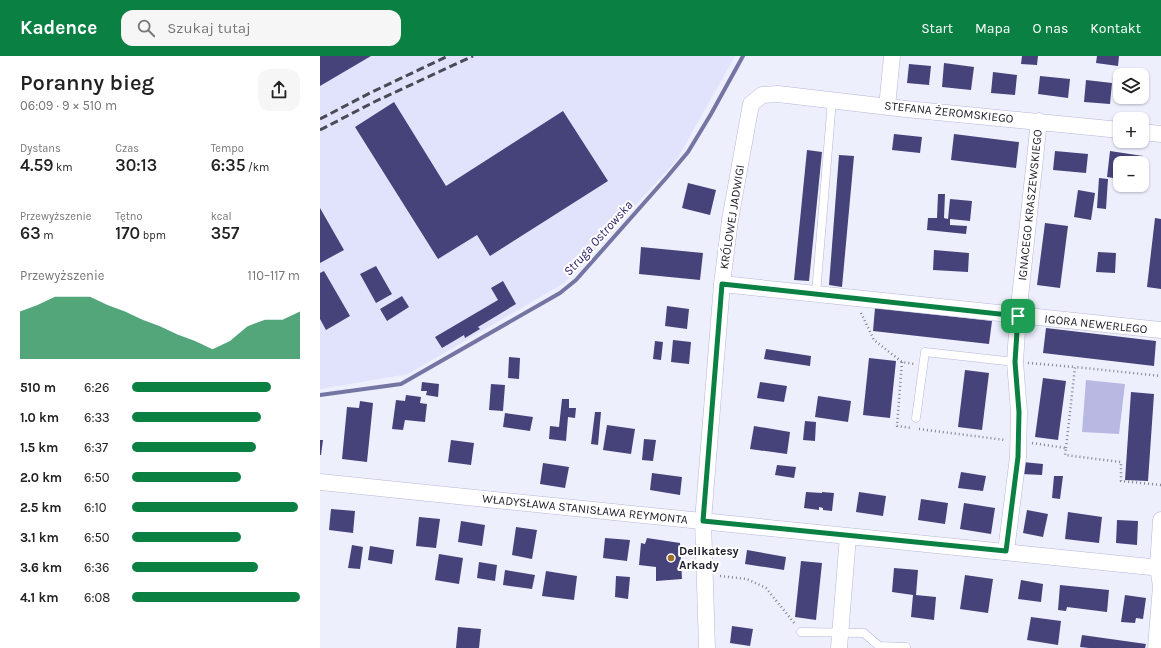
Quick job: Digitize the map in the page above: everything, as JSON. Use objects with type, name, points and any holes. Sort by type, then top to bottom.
[{"type":"street","points":[[887,106],[892,56]]},
{"type":"street","name":"STEFANA ŻEROMSKIEGO","points":[[778,94],[1113,129]]},
{"type":"street","name":"KRÓLOWEJ JADWIGI","points":[[707,648],[703,521],[722,284],[730,220],[751,104],[762,95],[778,94]]},
{"type":"street","name":"IGNACEGO KRASZEWSKIEGO","points":[[1006,551],[1018,457],[1019,412],[1015,362],[1018,316],[1038,121]]},
{"type":"street","points":[[1149,133],[1161,134]]},
{"type":"street","name":"IGORA NEWERLEGO","points":[[722,284],[1161,330]]},
{"type":"street","name":"WŁADYSŁAWA STANISŁAWA REYMONTA","points":[[320,482],[1159,567]]},
{"type":"street","points":[[1158,641],[1161,520]]},
{"type":"street","points":[[840,640],[848,536]]},
{"type":"lane","points":[[816,294],[832,100]]},
{"type":"lane","points":[[916,418],[925,352],[1015,362]]},
{"type":"lane","points":[[802,632],[840,640],[864,633],[879,646],[906,647]]},
{"type":"path","points":[[862,299],[861,316],[874,340],[902,362],[923,366]]},
{"type":"path","points":[[1015,362],[1161,376]]},
{"type":"path","points":[[1066,448],[1075,367]]},
{"type":"path","points":[[720,569],[720,577],[747,579],[766,588],[802,632]]},
{"type":"shaded area","points":[[320,56],[735,56],[676,161],[564,283],[408,374],[320,389]]},
{"type":"shaded area","points":[[1086,380],[1125,384],[1119,434],[1082,432]]},
{"type":"building","points":[[320,56],[371,56],[320,86]]},
{"type":"building","points":[[1022,56],[1038,56],[1037,65],[1021,64]]},
{"type":"building","points":[[1097,56],[1119,56],[1118,66],[1096,63]]},
{"type":"building","points":[[944,63],[974,67],[971,90],[942,87]]},
{"type":"building","points":[[909,64],[931,66],[929,85],[907,83]]},
{"type":"building","points":[[993,72],[1017,75],[1015,95],[991,93]]},
{"type":"building","points":[[1040,76],[1070,79],[1068,98],[1038,94]]},
{"type":"building","points":[[1086,80],[1112,83],[1110,104],[1084,102]]},
{"type":"building","points":[[394,102],[446,186],[563,111],[608,181],[490,256],[477,235],[438,259],[355,127]]},
{"type":"building","points":[[894,134],[922,137],[920,153],[892,150]]},
{"type":"building","points":[[954,134],[1019,142],[1016,168],[951,160]]},
{"type":"building","points":[[807,150],[822,152],[809,281],[794,280]]},
{"type":"building","points":[[1055,151],[1088,154],[1086,173],[1053,170]]},
{"type":"building","points":[[1110,151],[1143,156],[1113,156],[1113,178],[1107,177]]},
{"type":"building","points":[[839,155],[854,156],[842,287],[829,285]]},
{"type":"building","points":[[1099,178],[1108,179],[1106,209],[1097,208]]},
{"type":"building","points":[[688,183],[716,190],[710,215],[682,208]]},
{"type":"building","points":[[1078,190],[1095,193],[1091,220],[1074,217]]},
{"type":"building","points":[[938,194],[945,194],[944,218],[948,219],[950,199],[972,201],[970,221],[950,219],[950,225],[967,226],[966,234],[927,230],[928,218],[937,218]]},
{"type":"building","points":[[320,208],[344,250],[320,263]]},
{"type":"building","points":[[1155,218],[1161,219],[1161,289],[1147,287]]},
{"type":"building","points":[[1045,223],[1068,226],[1060,288],[1037,285]]},
{"type":"building","points":[[641,247],[703,253],[700,280],[639,274]]},
{"type":"building","points":[[934,250],[969,253],[968,272],[933,270]]},
{"type":"building","points":[[1098,252],[1116,253],[1115,273],[1096,272]]},
{"type":"building","points":[[376,266],[392,294],[376,303],[360,274]]},
{"type":"building","points":[[324,271],[350,316],[326,330],[320,319],[320,273]]},
{"type":"building","points":[[503,281],[516,304],[478,327],[480,329],[465,338],[464,335],[442,348],[435,337],[498,300],[491,288]]},
{"type":"building","points":[[402,296],[409,307],[387,321],[380,309]]},
{"type":"building","points":[[667,306],[689,309],[687,329],[665,326]]},
{"type":"building","points":[[875,308],[992,321],[989,344],[873,331]]},
{"type":"building","points":[[1046,328],[1156,341],[1154,366],[1043,353]]},
{"type":"building","points":[[673,340],[691,342],[689,364],[671,362]]},
{"type":"building","points":[[655,341],[663,342],[661,360],[653,359]]},
{"type":"building","points":[[766,349],[811,356],[810,366],[764,359]]},
{"type":"building","points":[[509,357],[520,358],[519,379],[508,378]]},
{"type":"building","points":[[869,358],[896,361],[890,418],[863,415]]},
{"type":"building","points":[[965,370],[989,373],[982,430],[958,427]]},
{"type":"building","points":[[1043,378],[1066,381],[1058,440],[1035,437]]},
{"type":"building","points":[[422,382],[439,384],[438,397],[426,395],[427,391],[421,391]]},
{"type":"building","points":[[760,382],[787,386],[784,402],[757,398]]},
{"type":"building","points":[[491,384],[505,385],[503,411],[489,410]]},
{"type":"building","points":[[1131,392],[1154,394],[1148,481],[1125,480]]},
{"type":"building","points":[[406,395],[421,397],[420,403],[427,404],[425,422],[405,420],[403,430],[392,429],[396,400],[405,401]]},
{"type":"building","points":[[818,396],[851,401],[848,422],[815,417]]},
{"type":"building","points":[[562,399],[569,399],[569,408],[576,408],[575,418],[568,417],[566,441],[549,439],[550,426],[559,427]]},
{"type":"building","points":[[360,401],[373,403],[367,462],[342,459],[347,407],[359,408]]},
{"type":"building","points":[[595,412],[601,412],[598,445],[591,444]]},
{"type":"building","points":[[505,413],[533,417],[530,431],[503,427]]},
{"type":"building","points":[[805,421],[816,422],[815,441],[803,440]]},
{"type":"building","points":[[607,425],[635,429],[631,454],[603,450]]},
{"type":"building","points":[[754,426],[790,432],[787,454],[750,449]]},
{"type":"building","points":[[644,439],[656,440],[653,461],[642,460]]},
{"type":"building","points":[[320,440],[323,440],[321,455],[320,455]]},
{"type":"building","points":[[451,440],[474,443],[471,465],[448,462]]},
{"type":"building","points":[[1023,462],[1043,464],[1042,475],[1022,474]]},
{"type":"building","points":[[543,463],[569,467],[565,488],[540,484]]},
{"type":"building","points":[[777,465],[796,467],[794,478],[775,475]]},
{"type":"building","points":[[961,472],[986,476],[983,491],[958,488]]},
{"type":"building","points":[[652,473],[682,477],[680,495],[650,490]]},
{"type":"building","points":[[1054,476],[1063,476],[1060,499],[1052,498]]},
{"type":"building","points":[[806,492],[834,493],[832,511],[823,510],[823,508],[819,507],[819,510],[804,508]]},
{"type":"building","points":[[859,492],[886,496],[883,516],[856,512]]},
{"type":"building","points":[[921,499],[948,503],[945,524],[918,520]]},
{"type":"building","points":[[964,503],[995,508],[991,534],[960,529]]},
{"type":"building","points":[[331,509],[355,511],[353,533],[329,530]]},
{"type":"building","points":[[1027,510],[1048,514],[1043,537],[1023,533]]},
{"type":"building","points":[[1068,512],[1102,517],[1099,543],[1065,539]]},
{"type":"building","points":[[419,517],[440,519],[436,548],[416,546]]},
{"type":"building","points":[[1117,520],[1138,521],[1137,545],[1116,543]]},
{"type":"building","points":[[461,521],[485,525],[482,546],[458,542]]},
{"type":"building","points":[[516,527],[537,530],[532,559],[512,555]]},
{"type":"building","points":[[605,538],[630,540],[627,561],[603,558]]},
{"type":"building","points":[[647,538],[680,543],[682,579],[656,581],[656,567],[639,565],[641,543],[645,544]]},
{"type":"building","points":[[352,545],[363,547],[360,569],[348,568]]},
{"type":"building","points":[[370,546],[394,550],[392,564],[368,560]]},
{"type":"building","points":[[747,550],[786,557],[784,570],[745,564]]},
{"type":"building","points":[[439,554],[463,558],[459,584],[435,580]]},
{"type":"building","points":[[801,561],[822,563],[816,620],[795,617]]},
{"type":"building","points":[[479,562],[497,565],[495,581],[477,578]]},
{"type":"building","points":[[894,568],[918,570],[916,595],[936,597],[934,620],[911,617],[913,595],[892,592]]},
{"type":"building","points":[[505,570],[535,575],[532,589],[503,585]]},
{"type":"building","points":[[546,571],[577,576],[574,600],[542,596]]},
{"type":"building","points":[[965,575],[993,579],[988,613],[960,609]]},
{"type":"building","points":[[616,576],[630,577],[628,599],[615,597]]},
{"type":"building","points":[[1021,580],[1043,584],[1041,602],[1018,599]]},
{"type":"building","points":[[1060,585],[1109,590],[1107,612],[1067,607],[1066,611],[1058,610]]},
{"type":"building","points":[[1125,595],[1146,598],[1143,619],[1136,618],[1135,623],[1121,622]]},
{"type":"building","points":[[1031,617],[1061,621],[1058,645],[1027,640]]},
{"type":"building","points":[[732,626],[753,629],[750,646],[730,643]]},
{"type":"building","points":[[458,627],[481,629],[479,648],[456,648]]},
{"type":"building","points":[[1082,635],[1146,644],[1145,648],[1080,647]]},
{"type":"waterway","name":"Struga Ostrowska","points":[[320,395],[401,384],[560,293],[576,280],[688,152],[743,56]]},
{"type":"railway","points":[[320,119],[370,93],[448,56]]},
{"type":"railway","points":[[320,130],[374,102],[473,56]]},
{"type":"place","name":"Delikatesy Arkady","points":[[671,558]]},
{"type":"route","points":[[722,284],[1018,316],[1015,362],[1019,412],[1018,457],[1006,551],[703,521],[722,284]]}]
